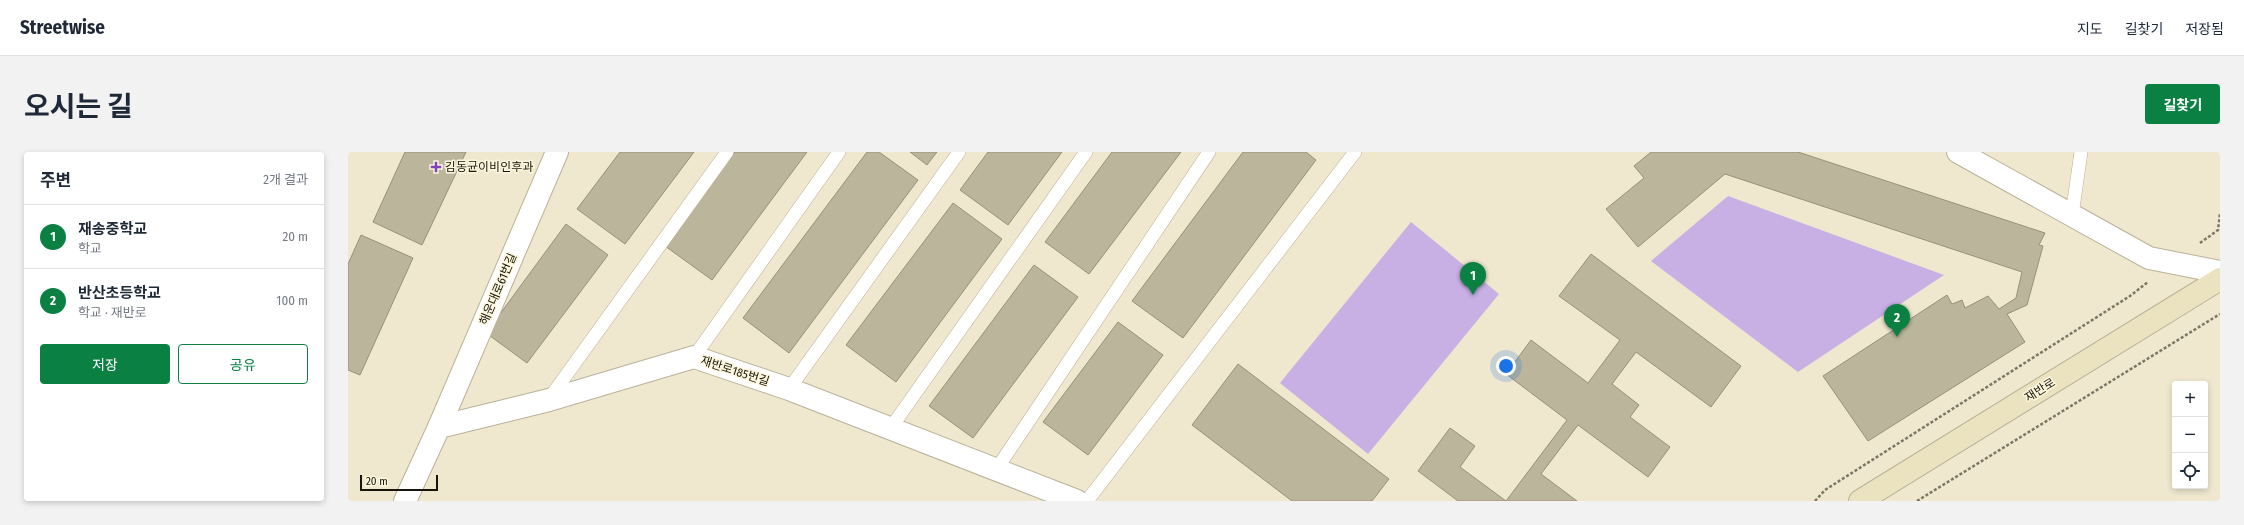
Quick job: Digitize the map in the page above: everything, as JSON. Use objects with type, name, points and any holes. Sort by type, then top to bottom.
[{"type":"main road","name":"재반로","points":[[1860,501],[2220,279]]},
{"type":"street","name":"해운대로61번길","points":[[439,427],[557,152]]},
{"type":"street","points":[[1958,152],[2149,258],[2220,272]]},
{"type":"street","name":"재반로185번길","points":[[439,427],[549,400],[694,357],[789,389],[1077,501]]},
{"type":"street","points":[[405,501],[439,427]]},
{"type":"lane","points":[[549,400],[727,152]]},
{"type":"lane","points":[[694,357],[839,152]]},
{"type":"lane","points":[[789,389],[959,152]]},
{"type":"lane","points":[[890,429],[1086,152]]},
{"type":"lane","points":[[996,470],[1209,152]]},
{"type":"lane","points":[[1087,501],[1356,152]]},
{"type":"lane","points":[[2072,215],[2081,152]]},
{"type":"path","points":[[1815,501],[1825,490],[2130,296],[2218,230],[2220,213]]},
{"type":"path","points":[[1917,501],[2220,314]]},
{"type":"shaded area","points":[[1728,196],[1944,275],[1798,372],[1651,261]]},
{"type":"shaded area","points":[[1411,222],[1499,294],[1368,454],[1280,383]]},
{"type":"building","points":[[405,152],[466,152],[422,245],[373,222]]},
{"type":"building","points":[[620,152],[694,152],[625,244],[577,209]]},
{"type":"building","points":[[735,152],[807,152],[712,280],[665,246]]},
{"type":"building","points":[[867,152],[879,152],[918,180],[789,353],[743,318]]},
{"type":"building","points":[[910,152],[937,152],[927,165]]},
{"type":"building","points":[[988,152],[1062,152],[1008,225],[960,190]]},
{"type":"building","points":[[1112,152],[1181,152],[1089,274],[1045,242]]},
{"type":"building","points":[[1243,152],[1306,152],[1316,160],[1183,338],[1132,301]]},
{"type":"building","points":[[1651,152],[1798,152],[2045,233],[2039,245],[2043,246],[2027,305],[2007,314],[2025,342],[1868,441],[1823,376],[1947,295],[1952,304],[1962,300],[1965,308],[1988,296],[1999,309],[2016,298],[2022,272],[1725,174],[1638,247],[1606,209],[1644,178],[1634,166]]},
{"type":"building","points":[[953,203],[1002,239],[896,382],[846,345]]},
{"type":"building","points":[[566,224],[608,255],[527,363],[486,333]]},
{"type":"building","points":[[361,235],[413,258],[360,375],[348,370],[348,264]]},
{"type":"building","points":[[1591,254],[1741,366],[1711,407],[1636,352],[1612,384],[1639,405],[1630,417],[1670,447],[1648,477],[1578,425],[1541,474],[1577,501],[1506,501],[1567,420],[1506,374],[1531,340],[1588,383],[1620,340],[1559,296]]},
{"type":"building","points":[[1034,265],[1078,297],[973,438],[929,406]]},
{"type":"building","points":[[1118,322],[1163,355],[1088,455],[1043,422]]},
{"type":"building","points":[[1238,364],[1389,479],[1372,501],[1292,501],[1192,425]]},
{"type":"building","points":[[1450,428],[1475,446],[1460,467],[1506,501],[1458,501],[1418,471]]},
{"type":"place","name":"김동균이비인후과","points":[[436,167]]},
{"type":"place","name":"재송중학교","points":[[1473,295]]},
{"type":"place","name":"반산초등학교","points":[[1897,337]]}]
